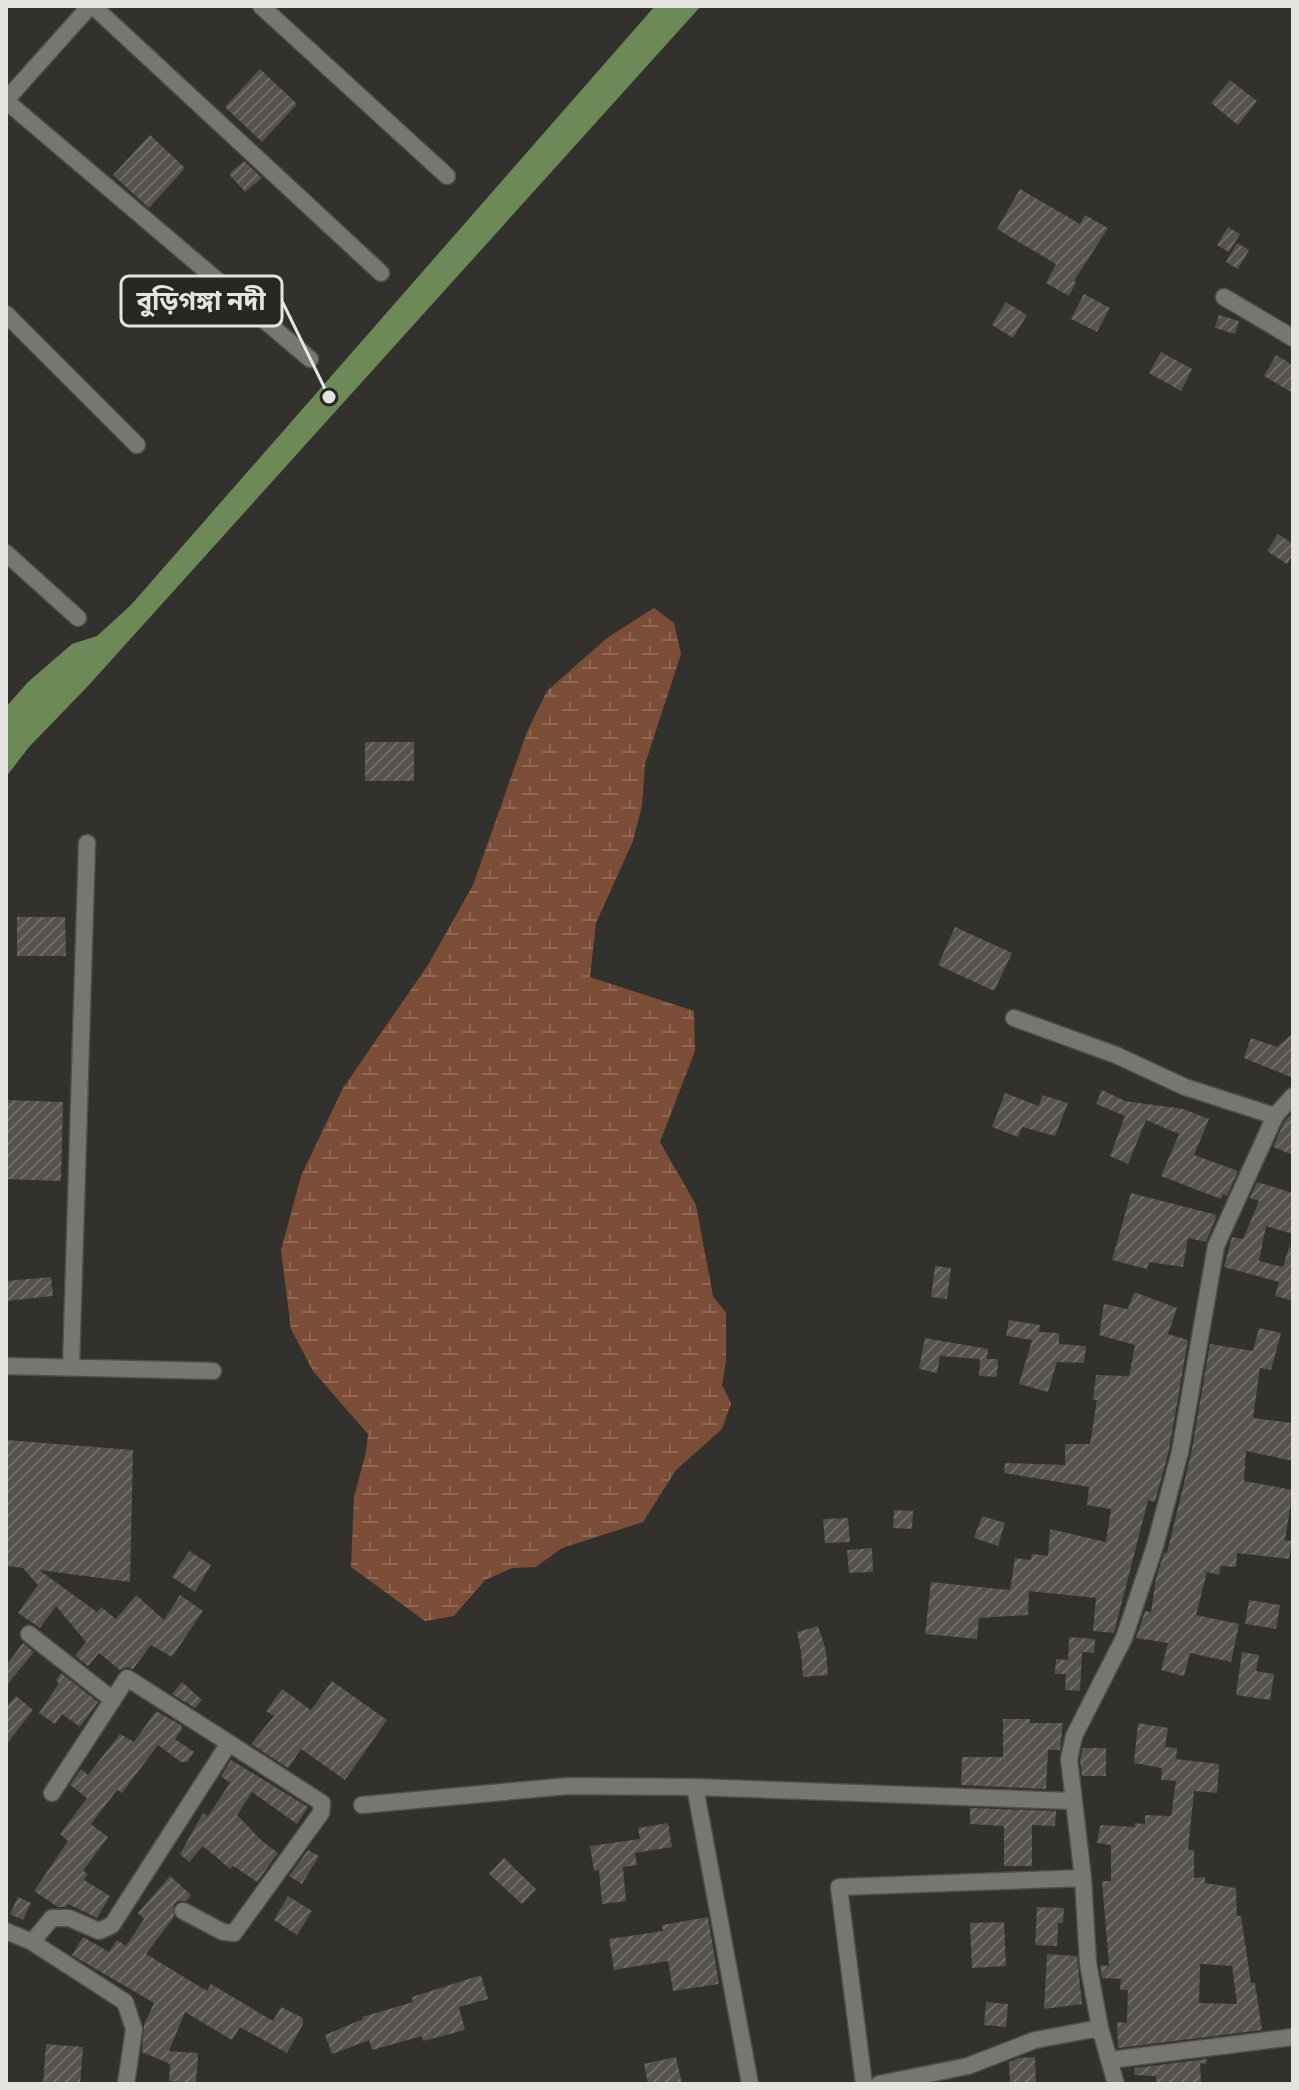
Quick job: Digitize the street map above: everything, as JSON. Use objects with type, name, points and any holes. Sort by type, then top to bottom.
[{"type":"street","points":[[310,359],[6,100],[92,6],[381,273]]},
{"type":"street","points":[[261,6],[447,176]]},
{"type":"street","points":[[1224,297],[1293,338]]},
{"type":"street","points":[[6,314],[137,445]]},
{"type":"street","points":[[6,553],[78,618]]},
{"type":"street","points":[[71,1367],[87,843]]},
{"type":"street","points":[[1014,1018],[1116,1055],[1185,1087],[1275,1116]]},
{"type":"street","points":[[1116,2084],[1100,2028],[1088,1963],[1083,1878],[1069,1759],[1074,1736],[1124,1638],[1155,1546],[1180,1452],[1216,1246],[1275,1116],[1293,1096]]},
{"type":"street","points":[[6,1366],[213,1371]]},
{"type":"street","points":[[29,1634],[113,1700]]},
{"type":"street","points":[[52,1793],[127,1678],[322,1803],[321,1813],[234,1933],[223,1932],[183,1911]]},
{"type":"street","points":[[32,1942],[52,1918],[69,1918],[99,1931],[112,1925],[229,1743]]},
{"type":"street","points":[[362,1805],[568,1786],[695,1787],[1072,1801]]},
{"type":"street","points":[[695,1787],[750,2084]]},
{"type":"street","points":[[864,2084],[839,1887],[1083,1878]]},
{"type":"street","points":[[6,1931],[32,1942],[125,2002],[134,2029],[126,2084]]},
{"type":"street","points":[[879,2084],[968,2066],[1035,2040],[1100,2028]]},
{"type":"street","points":[[1110,2060],[1293,2037]]},
{"type":"green space","points":[[654,608],[674,623],[681,654],[645,764],[642,806],[633,841],[596,923],[590,977],[694,1011],[695,1051],[660,1142],[696,1205],[713,1296],[726,1313],[726,1361],[722,1385],[731,1403],[722,1429],[676,1470],[643,1522],[562,1548],[536,1567],[512,1568],[485,1580],[454,1616],[425,1621],[351,1567],[354,1497],[368,1434],[313,1371],[291,1329],[281,1250],[301,1176],[343,1088],[428,965],[473,885],[527,732],[547,691],[607,638]]},
{"type":"shaded area","points":[[655,6],[701,6],[88,686],[29,747],[6,777],[6,707],[28,682],[72,644],[97,636],[131,605]]},
{"type":"building","points":[[260,69],[297,104],[262,142],[225,107]]},
{"type":"building","points":[[1230,80],[1257,101],[1238,125],[1211,103]]},
{"type":"building","points":[[150,135],[185,168],[149,208],[113,175]]},
{"type":"building","points":[[244,161],[262,178],[245,192],[229,174]]},
{"type":"building","points":[[1020,189],[1080,224],[1085,215],[1108,228],[1074,281],[1069,296],[1046,283],[1056,264],[997,229]]},
{"type":"building","points":[[1228,227],[1240,234],[1229,252],[1217,245]]},
{"type":"building","points":[[1237,243],[1249,250],[1238,269],[1226,262]]},
{"type":"building","points":[[1084,294],[1110,308],[1097,332],[1071,319]]},
{"type":"building","points":[[1006,302],[1027,315],[1013,338],[992,325]]},
{"type":"building","points":[[1219,315],[1239,321],[1235,334],[1215,328]]},
{"type":"building","points":[[1161,352],[1192,369],[1181,391],[1149,373]]},
{"type":"building","points":[[1276,355],[1293,365],[1293,393],[1264,376]]},
{"type":"building","points":[[1278,534],[1293,544],[1293,554],[1287,564],[1267,551]]},
{"type":"building","points":[[365,742],[414,742],[414,781],[365,781]]},
{"type":"building","points":[[17,917],[65,917],[66,956],[17,956]]},
{"type":"building","points":[[955,927],[1012,953],[994,991],[938,965]]},
{"type":"building","points":[[1293,1033],[1293,1078],[1244,1058],[1251,1038],[1277,1047]]},
{"type":"building","points":[[1102,1090],[1125,1101],[1183,1109],[1209,1119],[1194,1155],[1238,1171],[1227,1196],[1223,1194],[1221,1199],[1161,1176],[1179,1134],[1146,1120],[1128,1164],[1110,1156],[1125,1116],[1096,1104]]},
{"type":"building","points":[[1005,1093],[1039,1106],[1042,1095],[1068,1103],[1055,1136],[1022,1127],[1018,1137],[992,1127]]},
{"type":"building","points":[[6,1100],[63,1102],[61,1181],[6,1179]]},
{"type":"building","points":[[1293,1112],[1293,1155],[1273,1147],[1284,1122]]},
{"type":"building","points":[[1257,1182],[1293,1193],[1293,1234],[1266,1226],[1259,1261],[1283,1267],[1289,1247],[1293,1248],[1293,1301],[1275,1296],[1279,1282],[1224,1267],[1232,1237],[1243,1239],[1259,1201],[1250,1198]]},
{"type":"building","points":[[1131,1193],[1217,1215],[1206,1242],[1188,1238],[1183,1267],[1149,1262],[1147,1269],[1112,1260]]},
{"type":"building","points":[[935,1266],[951,1268],[947,1299],[931,1297]]},
{"type":"building","points":[[51,1277],[53,1296],[6,1301],[6,1281]]},
{"type":"building","points":[[1134,1292],[1177,1308],[1168,1334],[1188,1340],[1169,1450],[1155,1502],[1148,1500],[1114,1633],[1093,1631],[1096,1598],[1029,1591],[1028,1615],[979,1618],[977,1639],[925,1634],[931,1582],[1010,1590],[1015,1558],[1031,1560],[1032,1554],[1048,1556],[1050,1529],[1106,1542],[1111,1509],[1087,1505],[1089,1487],[1004,1473],[1005,1463],[1065,1465],[1065,1444],[1090,1444],[1097,1400],[1093,1400],[1096,1375],[1129,1376],[1135,1345],[1099,1335],[1104,1304],[1128,1309]]},
{"type":"building","points":[[1009,1320],[1040,1325],[1039,1332],[1059,1333],[1059,1344],[1086,1346],[1084,1363],[1057,1362],[1048,1392],[1019,1384],[1032,1340],[1006,1336]]},
{"type":"building","points":[[1259,1328],[1281,1333],[1271,1370],[1260,1368],[1253,1418],[1293,1423],[1293,1461],[1246,1451],[1244,1481],[1293,1490],[1285,1540],[1292,1541],[1289,1559],[1237,1553],[1236,1567],[1221,1566],[1219,1575],[1207,1572],[1196,1615],[1239,1624],[1231,1662],[1190,1653],[1184,1676],[1161,1670],[1168,1643],[1136,1638],[1145,1611],[1151,1612],[1156,1578],[1164,1553],[1167,1553],[1191,1454],[1210,1344],[1253,1351]]},
{"type":"building","points":[[925,1338],[988,1349],[987,1359],[998,1359],[997,1377],[979,1376],[980,1359],[940,1356],[937,1373],[919,1369]]},
{"type":"building","points":[[6,1440],[133,1450],[130,1582],[39,1570],[97,1612],[101,1607],[116,1619],[136,1595],[164,1620],[180,1595],[203,1611],[172,1657],[151,1645],[133,1669],[127,1667],[120,1670],[99,1653],[88,1666],[75,1656],[86,1642],[56,1606],[40,1628],[18,1613],[38,1585],[23,1568],[6,1566]]},
{"type":"building","points":[[894,1510],[913,1511],[912,1529],[893,1528]]},
{"type":"building","points":[[982,1516],[1005,1523],[998,1546],[974,1538]]},
{"type":"building","points":[[848,1518],[850,1542],[825,1543],[823,1519]]},
{"type":"building","points":[[872,1548],[873,1572],[849,1573],[847,1550]]},
{"type":"building","points":[[189,1551],[211,1565],[195,1592],[172,1577]]},
{"type":"building","points":[[1249,1600],[1280,1605],[1276,1629],[1245,1624]]},
{"type":"building","points":[[818,1626],[826,1651],[828,1675],[803,1677],[797,1632]]},
{"type":"building","points":[[1069,1637],[1095,1639],[1094,1653],[1082,1652],[1080,1691],[1065,1690],[1066,1674],[1055,1674],[1056,1659],[1068,1660]]},
{"type":"building","points":[[23,1643],[34,1652],[6,1686],[6,1665]]},
{"type":"building","points":[[1242,1652],[1259,1655],[1256,1671],[1274,1674],[1270,1700],[1236,1695]]},
{"type":"building","points":[[61,1673],[98,1702],[80,1727],[62,1714],[55,1724],[39,1713],[59,1683],[56,1680]]},
{"type":"building","points":[[332,1681],[387,1720],[345,1780],[301,1749],[288,1768],[251,1744],[274,1716],[266,1711],[282,1689],[311,1710]]},
{"type":"building","points":[[182,1682],[202,1700],[195,1708],[172,1694]]},
{"type":"building","points":[[16,1696],[33,1710],[6,1745],[6,1707]]},
{"type":"building","points":[[156,1711],[181,1725],[182,1729],[175,1739],[194,1752],[187,1762],[181,1762],[158,1745],[122,1793],[117,1790],[91,1824],[108,1837],[83,1871],[88,1874],[84,1880],[110,1896],[97,1918],[68,1904],[58,1907],[34,1891],[68,1841],[60,1834],[87,1798],[70,1785],[81,1769],[88,1775],[120,1734],[134,1742]]},
{"type":"building","points":[[1003,1719],[1063,1723],[1060,1750],[1048,1750],[1046,1789],[961,1785],[962,1757],[1003,1757]]},
{"type":"building","points":[[1138,1723],[1168,1728],[1165,1747],[1177,1748],[1176,1759],[1219,1764],[1217,1793],[1194,1791],[1188,1850],[1194,1850],[1194,1878],[1205,1877],[1205,1883],[1236,1888],[1237,1916],[1241,1916],[1262,2030],[1118,2048],[1117,2022],[1127,2023],[1128,1990],[1120,1990],[1121,1979],[1102,1978],[1100,1965],[1109,1966],[1102,1881],[1111,1881],[1111,1845],[1097,1843],[1100,1827],[1135,1827],[1135,1823],[1145,1824],[1145,1815],[1171,1816],[1176,1781],[1161,1780],[1162,1768],[1134,1763]],"holes":[[[1200,1964],[1232,1966],[1237,2004],[1199,2003]]]},
{"type":"building","points":[[1083,1748],[1106,1748],[1106,1776],[1082,1776],[1080,1760]]},
{"type":"building","points":[[231,1760],[308,1807],[297,1824],[252,1792],[237,1815],[278,1853],[257,1882],[233,1866],[230,1869],[203,1846],[189,1862],[180,1854],[203,1813],[208,1816],[230,1783],[221,1776]]},
{"type":"building","points":[[970,1808],[1056,1811],[1055,1826],[1032,1825],[1032,1866],[1004,1866],[1004,1826],[970,1824]]},
{"type":"building","points":[[668,1823],[672,1847],[635,1853],[637,1865],[623,1867],[626,1901],[602,1904],[599,1870],[594,1871],[590,1846],[640,1839],[638,1828]]},
{"type":"building","points":[[308,1850],[319,1856],[302,1884],[289,1876]]},
{"type":"building","points":[[504,1858],[536,1889],[522,1904],[489,1874]]},
{"type":"building","points":[[170,1876],[191,1895],[186,1901],[178,1901],[174,1905],[174,1917],[146,1954],[207,1991],[211,1984],[273,2021],[281,2007],[303,2018],[303,2024],[287,2053],[240,2027],[232,2040],[185,2012],[169,2051],[198,2053],[196,2083],[169,2081],[170,2064],[142,2052],[144,2025],[154,2003],[72,1955],[83,1937],[109,1952],[117,1940],[126,1946],[144,1919],[138,1913]]},
{"type":"building","points":[[288,1896],[312,1911],[297,1935],[274,1920]]},
{"type":"building","points":[[18,1897],[31,1903],[23,1920],[10,1914]]},
{"type":"building","points":[[1037,1907],[1064,1908],[1063,1923],[1058,1923],[1057,1946],[1035,1945]]},
{"type":"building","points":[[708,1917],[719,1984],[673,1991],[668,1961],[614,1970],[609,1939],[663,1931],[662,1925]]},
{"type":"building","points":[[1004,1922],[1006,1966],[972,1968],[970,1923]]},
{"type":"building","points":[[1047,1954],[1077,1956],[1082,2004],[1044,2009]]},
{"type":"building","points":[[481,1975],[488,1999],[459,2007],[465,2030],[423,2041],[422,2036],[372,2050],[369,2040],[332,2054],[325,2035],[362,2017],[413,2002],[412,1997]]},
{"type":"building","points":[[986,2002],[1008,2004],[1006,2027],[984,2025]]},
{"type":"building","points":[[46,2044],[83,2047],[80,2084],[43,2084]]},
{"type":"building","points":[[676,2057],[682,2084],[648,2084],[644,2064]]},
{"type":"building","points":[[1035,2057],[1036,2084],[1010,2084],[1009,2062]]},
{"type":"building","points":[[1207,2059],[1206,2064],[1200,2063],[1201,2084],[1156,2084],[1156,2076],[1134,2075],[1135,2068]]},
{"type":"place","name":"বুড়িগঙ্গা নদী","points":[[329,397]]}]
